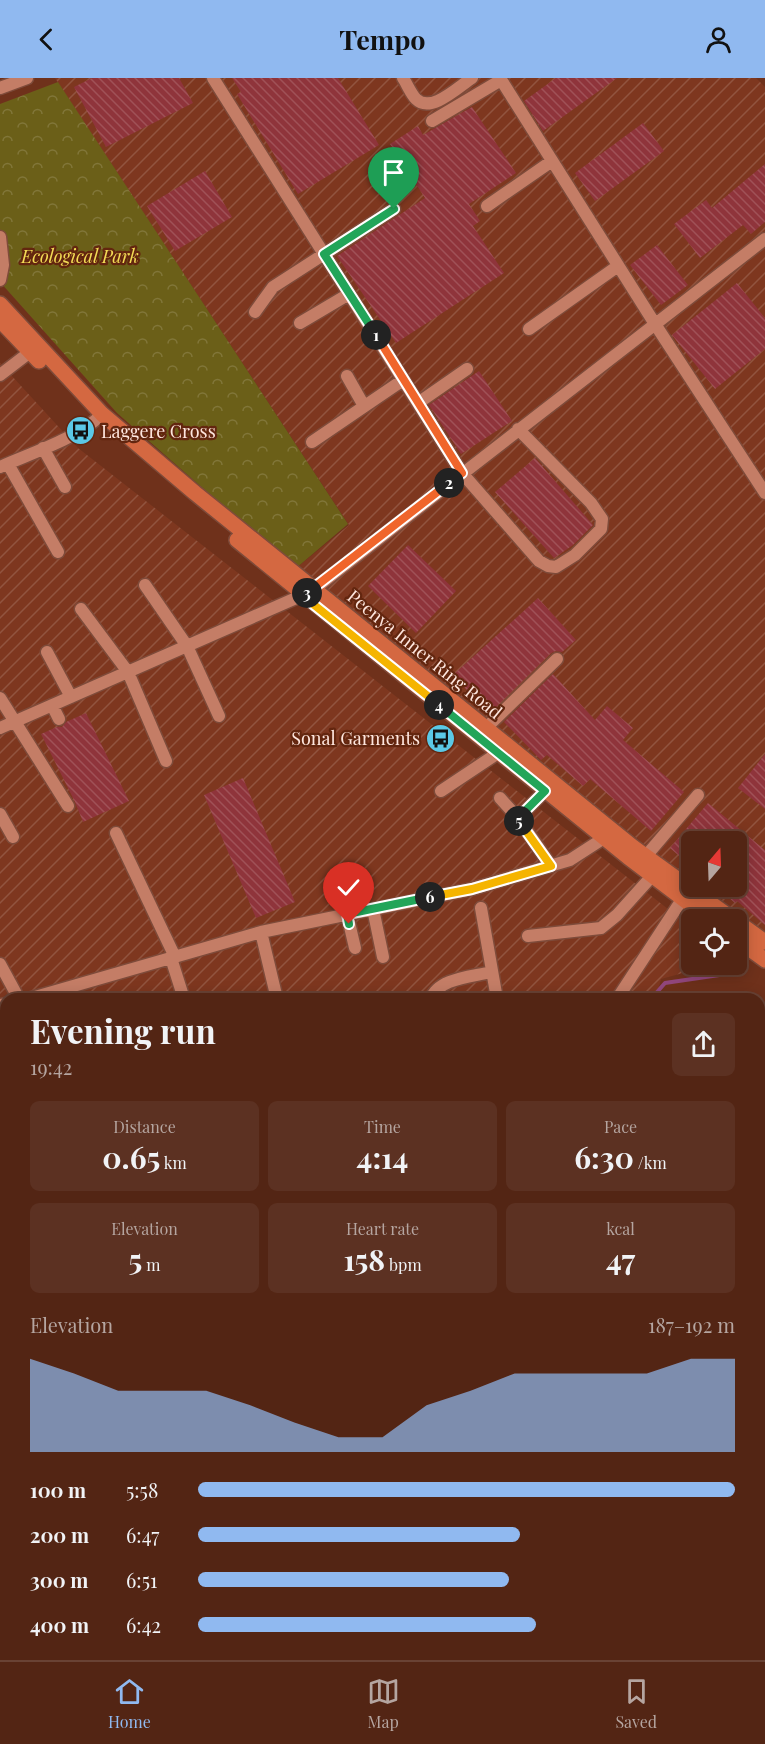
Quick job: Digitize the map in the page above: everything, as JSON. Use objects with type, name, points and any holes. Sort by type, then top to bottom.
[{"type":"main road","name":"Peenya Inner Ring Road","points":[[0,304],[98,418]]},
{"type":"main road","name":"Peenya Inner Ring Road","points":[[0,320],[98,418],[498,753],[545,791],[608,834],[646,856],[720,909]]},
{"type":"main road","name":"Peenya Inner Ring Road","points":[[308,592],[486,728],[608,834],[652,876],[697,909]]},
{"type":"main road","name":"Peenya Inner Ring Road","points":[[747,929],[765,942]]},
{"type":"main road","points":[[747,947],[765,960]]},
{"type":"street","points":[[0,88],[26,78]]},
{"type":"street","points":[[213,78],[462,473],[538,561],[556,567],[575,555],[601,529],[602,519],[591,503],[518,429]]},
{"type":"street","points":[[403,78],[416,99],[423,104],[434,104],[472,78]]},
{"type":"street","points":[[432,121],[500,79],[765,493]]},
{"type":"street","points":[[487,206],[552,160]]},
{"type":"street","points":[[255,312],[273,287],[394,209]]},
{"type":"street","points":[[0,237],[3,265],[0,280]]},
{"type":"street","points":[[0,728],[308,592],[765,239]]},
{"type":"street","points":[[528,329],[618,266]]},
{"type":"street","points":[[300,323],[350,294]]},
{"type":"street","points":[[0,375],[30,352]]},
{"type":"street","points":[[418,403],[467,369]]},
{"type":"street","points":[[347,376],[364,406]]},
{"type":"street","points":[[312,442],[404,380]]},
{"type":"street","points":[[58,552],[4,466],[80,431],[98,418]]},
{"type":"street","points":[[43,448],[65,487]]},
{"type":"street","points":[[145,585],[187,646],[219,716]]},
{"type":"street","points":[[81,609],[128,672],[166,761]]},
{"type":"street","points":[[47,652],[71,697]]},
{"type":"street","points":[[486,728],[557,659]]},
{"type":"street","points":[[0,698],[68,806]]},
{"type":"street","points":[[52,705],[59,719]]},
{"type":"street","points":[[441,791],[498,753]]},
{"type":"street","points":[[518,818],[545,791]]},
{"type":"street","points":[[646,856],[698,795]]},
{"type":"street","points":[[500,798],[518,818],[551,866]]},
{"type":"street","points":[[0,814],[13,837]]},
{"type":"street","points":[[116,833],[173,957],[182,993]]},
{"type":"street","points":[[49,993],[261,932],[472,889],[570,860],[608,834]]},
{"type":"street","points":[[528,936],[601,928],[652,876]]},
{"type":"street","points":[[621,993],[683,898]]},
{"type":"street","points":[[482,908],[496,993]]},
{"type":"street","points":[[373,909],[383,957]]},
{"type":"street","points":[[347,914],[355,948]]},
{"type":"street","points":[[261,932],[276,993]]},
{"type":"street","points":[[0,964],[16,993]]},
{"type":"street","points":[[433,993],[442,984],[491,972]]},
{"type":"shaded area","points":[[55,78],[756,78],[765,87],[765,938],[747,924],[747,909],[727,909],[712,897],[747,897],[747,831],[681,831],[681,873],[295,569],[349,525]]},
{"type":"shaded area","points":[[0,363],[78,448],[681,919],[681,974],[661,979],[658,993],[0,993]]},
{"type":"green space","name":"Ecological Park","points":[[58,82],[348,524],[295,569],[117,413],[0,282],[0,104]]},
{"type":"building","points":[[92,78],[179,78],[193,103],[106,147],[74,87]]},
{"type":"building","points":[[232,78],[338,78],[379,145],[298,194],[237,94],[241,92]]},
{"type":"building","points":[[556,78],[617,78],[543,131],[524,101]]},
{"type":"building","points":[[472,107],[516,173],[469,204],[480,221],[473,226],[504,273],[396,343],[337,256],[425,198],[390,144],[418,126],[423,135]]},
{"type":"building","points":[[643,123],[664,151],[595,201],[575,173]]},
{"type":"building","points":[[765,164],[765,222],[751,234],[743,225],[700,258],[674,224],[706,200],[712,208]]},
{"type":"building","points":[[205,171],[232,217],[175,251],[147,206]]},
{"type":"building","points":[[657,245],[688,285],[661,305],[630,265]]},
{"type":"building","points":[[737,283],[765,318],[765,349],[715,389],[672,335]]},
{"type":"building","points":[[479,371],[512,421],[461,454],[429,405]]},
{"type":"building","points":[[535,458],[593,525],[573,545],[554,558],[495,492]]},
{"type":"building","points":[[408,545],[456,591],[416,633],[368,586]]},
{"type":"building","points":[[538,598],[576,640],[562,652],[551,653],[489,714],[453,675]]},
{"type":"building","points":[[553,674],[595,720],[607,706],[633,728],[623,740],[684,792],[651,831],[590,779],[583,786],[547,755],[541,760],[504,722]]},
{"type":"building","points":[[86,713],[129,801],[83,822],[41,734],[62,727],[66,722]]},
{"type":"building","points":[[765,754],[765,809],[738,788]]},
{"type":"building","points":[[243,778],[295,902],[256,918],[204,795]]},
{"type":"building","points":[[708,803],[742,831],[684,831]]},
{"type":"building","points":[[681,835],[681,858],[670,848]]},
{"type":"building","points":[[747,835],[765,850],[765,925],[737,901],[735,903],[728,897],[747,897]]},
{"type":"waterway","points":[[656,993],[665,983],[719,975]]},
{"type":"place","name":"Laggere Cross","points":[[80,431]]},
{"type":"place","name":"Sonal Garments","points":[[441,738]]},
{"type":"route","points":[[349,924],[347,914],[472,889],[551,866],[518,818],[545,791],[303,596],[462,473],[324,254],[394,209]]}]
